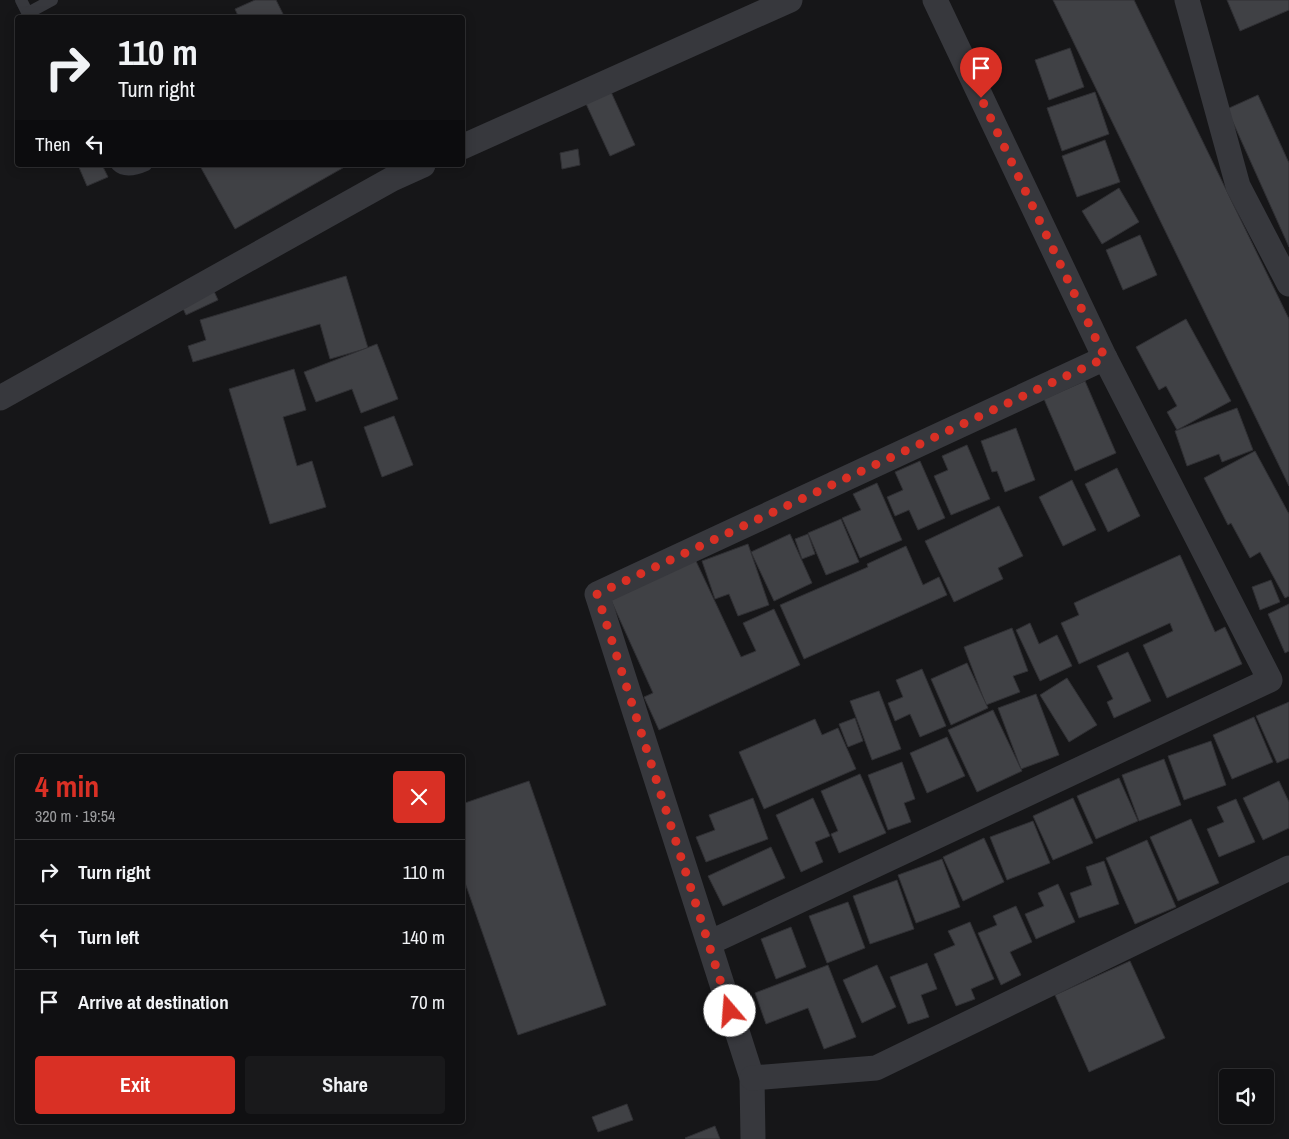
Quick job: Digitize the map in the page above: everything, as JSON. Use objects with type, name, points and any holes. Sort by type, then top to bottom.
[{"type":"street","points":[[465,146],[790,0]]},
{"type":"street","points":[[709,944],[1279,676],[1105,358],[935,0]]},
{"type":"street","points":[[1187,0],[1238,186],[1289,284]]},
{"type":"street","points":[[0,398],[392,179],[419,167]]},
{"type":"street","points":[[753,1139],[752,1078],[597,594],[1105,358]]},
{"type":"street","points":[[752,1078],[876,1068],[1289,868]]},
{"type":"lane","points":[[21,0],[29,15],[52,0]]},
{"type":"lane","points":[[119,167],[135,170],[142,167]]},
{"type":"building","points":[[255,0],[276,0],[284,15],[238,15],[235,9]]},
{"type":"building","points":[[1053,0],[1134,0],[1289,319],[1289,486]]},
{"type":"building","points":[[1227,0],[1289,0],[1289,10],[1240,31]]},
{"type":"building","points":[[1070,48],[1084,87],[1049,100],[1035,60]]},
{"type":"building","points":[[607,83],[635,145],[610,156],[582,95]]},
{"type":"building","points":[[1095,92],[1109,134],[1062,151],[1047,108]]},
{"type":"building","points":[[1258,95],[1289,163],[1289,247],[1227,109]]},
{"type":"building","points":[[1105,140],[1120,182],[1077,197],[1062,156]]},
{"type":"building","points":[[578,149],[580,165],[562,169],[560,153]]},
{"type":"building","points":[[79,167],[103,167],[108,177],[87,186]]},
{"type":"building","points":[[201,167],[344,167],[235,229]]},
{"type":"building","points":[[1119,188],[1139,222],[1102,244],[1082,211]]},
{"type":"building","points":[[1140,235],[1157,275],[1123,290],[1106,250]]},
{"type":"building","points":[[346,276],[368,348],[330,359],[320,324],[193,362],[188,346],[206,340],[200,320]]},
{"type":"building","points":[[213,289],[218,300],[186,315],[181,304]]},
{"type":"building","points":[[1186,319],[1231,401],[1177,430],[1167,412],[1177,406],[1166,386],[1159,390],[1136,347]]},
{"type":"building","points":[[377,344],[398,399],[361,413],[352,389],[316,402],[304,372]]},
{"type":"building","points":[[294,369],[306,410],[283,417],[297,466],[312,461],[326,507],[270,524],[229,389]]},
{"type":"building","points":[[1085,381],[1116,453],[1075,471],[1044,399]]},
{"type":"building","points":[[1237,408],[1253,450],[1222,462],[1219,454],[1187,466],[1175,431]]},
{"type":"building","points":[[394,416],[413,465],[382,477],[364,427]]},
{"type":"building","points":[[1016,428],[1035,480],[1005,492],[997,471],[992,472],[981,441]]},
{"type":"building","points":[[967,445],[990,499],[951,515],[934,476],[948,470],[942,456]]},
{"type":"building","points":[[1255,451],[1289,514],[1289,596],[1285,598],[1260,552],[1250,558],[1231,523],[1228,525],[1204,478]]},
{"type":"building","points":[[920,461],[945,518],[918,530],[909,510],[895,516],[887,497],[903,490],[895,472]]},
{"type":"building","points":[[1117,468],[1140,516],[1108,532],[1085,484]]},
{"type":"building","points":[[1072,480],[1096,530],[1063,546],[1039,497]]},
{"type":"building","points":[[877,483],[902,540],[860,558],[842,518],[861,510],[853,494]]},
{"type":"building","points":[[999,506],[1023,556],[998,568],[1003,579],[954,602],[925,541]]},
{"type":"building","points":[[841,519],[859,562],[826,575],[808,533]]},
{"type":"building","points":[[790,534],[812,583],[774,601],[751,552]]},
{"type":"building","points":[[808,534],[815,554],[802,559],[795,539]]},
{"type":"building","points":[[748,544],[769,605],[738,616],[729,594],[715,599],[702,561]]},
{"type":"building","points":[[906,546],[923,585],[939,577],[947,595],[804,659],[780,605],[868,567],[867,564]]},
{"type":"building","points":[[1180,555],[1215,632],[1225,627],[1242,664],[1167,698],[1143,645],[1173,631],[1170,623],[1079,664],[1061,623],[1079,615],[1074,603]]},
{"type":"building","points":[[695,559],[741,657],[756,651],[743,623],[774,609],[800,665],[659,730],[644,697],[653,693],[610,598]]},
{"type":"building","points":[[1271,580],[1280,602],[1260,610],[1252,587]]},
{"type":"building","points":[[1289,604],[1289,651],[1285,653],[1268,614]]},
{"type":"building","points":[[1030,623],[1039,644],[1057,635],[1072,666],[1040,681],[1016,630]]},
{"type":"building","points":[[1012,628],[1028,671],[1013,676],[1020,692],[986,705],[964,647]]},
{"type":"building","points":[[1128,652],[1151,701],[1114,718],[1107,702],[1113,699],[1097,666]]},
{"type":"building","points":[[967,663],[988,708],[951,725],[931,679]]},
{"type":"building","points":[[922,669],[946,726],[920,737],[910,714],[895,721],[888,703],[903,697],[896,680]]},
{"type":"building","points":[[1067,678],[1097,725],[1069,742],[1040,695]]},
{"type":"building","points":[[879,691],[901,749],[872,760],[850,701]]},
{"type":"building","points":[[1036,694],[1059,755],[1021,769],[998,708]]},
{"type":"building","points":[[1289,702],[1289,758],[1277,763],[1256,716]]},
{"type":"building","points":[[993,710],[1022,771],[977,792],[948,730]]},
{"type":"building","points":[[1254,717],[1273,762],[1232,779],[1213,735]]},
{"type":"building","points":[[855,718],[863,741],[848,747],[839,724]]},
{"type":"building","points":[[815,719],[822,735],[838,728],[856,769],[764,809],[739,752]]},
{"type":"building","points":[[947,737],[965,776],[927,793],[910,753]]},
{"type":"building","points":[[1211,741],[1226,785],[1184,800],[1168,756]]},
{"type":"building","points":[[1164,759],[1181,805],[1139,821],[1122,775]]},
{"type":"building","points":[[902,762],[915,799],[904,803],[911,822],[888,830],[868,775]]},
{"type":"building","points":[[860,774],[886,833],[839,853],[831,834],[838,831],[821,791]]},
{"type":"building","points":[[1119,778],[1138,821],[1096,839],[1077,796]]},
{"type":"building","points":[[529,781],[606,1005],[518,1035],[465,883],[465,803]]},
{"type":"building","points":[[1279,781],[1289,802],[1289,828],[1263,840],[1243,798]]},
{"type":"building","points":[[753,798],[768,839],[706,862],[696,837],[715,830],[709,815]]},
{"type":"building","points":[[813,798],[830,836],[815,842],[823,862],[801,872],[776,815]]},
{"type":"building","points":[[1073,798],[1093,843],[1053,860],[1033,816]]},
{"type":"building","points":[[1236,799],[1255,842],[1219,857],[1207,829],[1224,822],[1217,807]]},
{"type":"building","points":[[1191,819],[1219,883],[1178,901],[1150,837]]},
{"type":"building","points":[[1033,821],[1050,863],[1007,880],[990,837]]},
{"type":"building","points":[[984,838],[1004,882],[963,901],[943,857]]},
{"type":"building","points":[[1147,840],[1176,907],[1135,924],[1106,858]]},
{"type":"building","points":[[771,847],[785,878],[723,906],[708,876]]},
{"type":"building","points":[[942,859],[960,907],[916,923],[898,875]]},
{"type":"building","points":[[1104,861],[1119,904],[1079,918],[1070,893],[1092,885],[1086,867]]},
{"type":"building","points":[[897,880],[914,929],[870,944],[853,896]]},
{"type":"building","points":[[1058,884],[1075,922],[1036,939],[1025,914],[1044,906],[1038,893]]},
{"type":"building","points":[[848,902],[865,948],[827,963],[809,916]]},
{"type":"building","points":[[1016,906],[1032,942],[1010,952],[1021,975],[1001,985],[978,933],[997,925],[993,916]]},
{"type":"building","points":[[970,922],[994,979],[971,989],[975,999],[956,1006],[934,954],[955,945],[948,931]]},
{"type":"building","points":[[791,927],[806,967],[776,979],[761,939]]},
{"type":"building","points":[[1130,961],[1165,1038],[1089,1072],[1055,995]]},
{"type":"building","points":[[927,963],[937,989],[921,995],[929,1017],[908,1024],[890,977]]},
{"type":"building","points":[[828,965],[856,1037],[824,1049],[808,1008],[766,1024],[755,993]]},
{"type":"building","points":[[877,965],[896,1007],[862,1023],[843,980]]},
{"type":"building","points":[[627,1104],[633,1120],[598,1132],[592,1117]]},
{"type":"building","points":[[715,1126],[720,1139],[685,1138]]},
{"type":"route","points":[[730,1011],[597,594],[1105,358],[981,98]]}]
